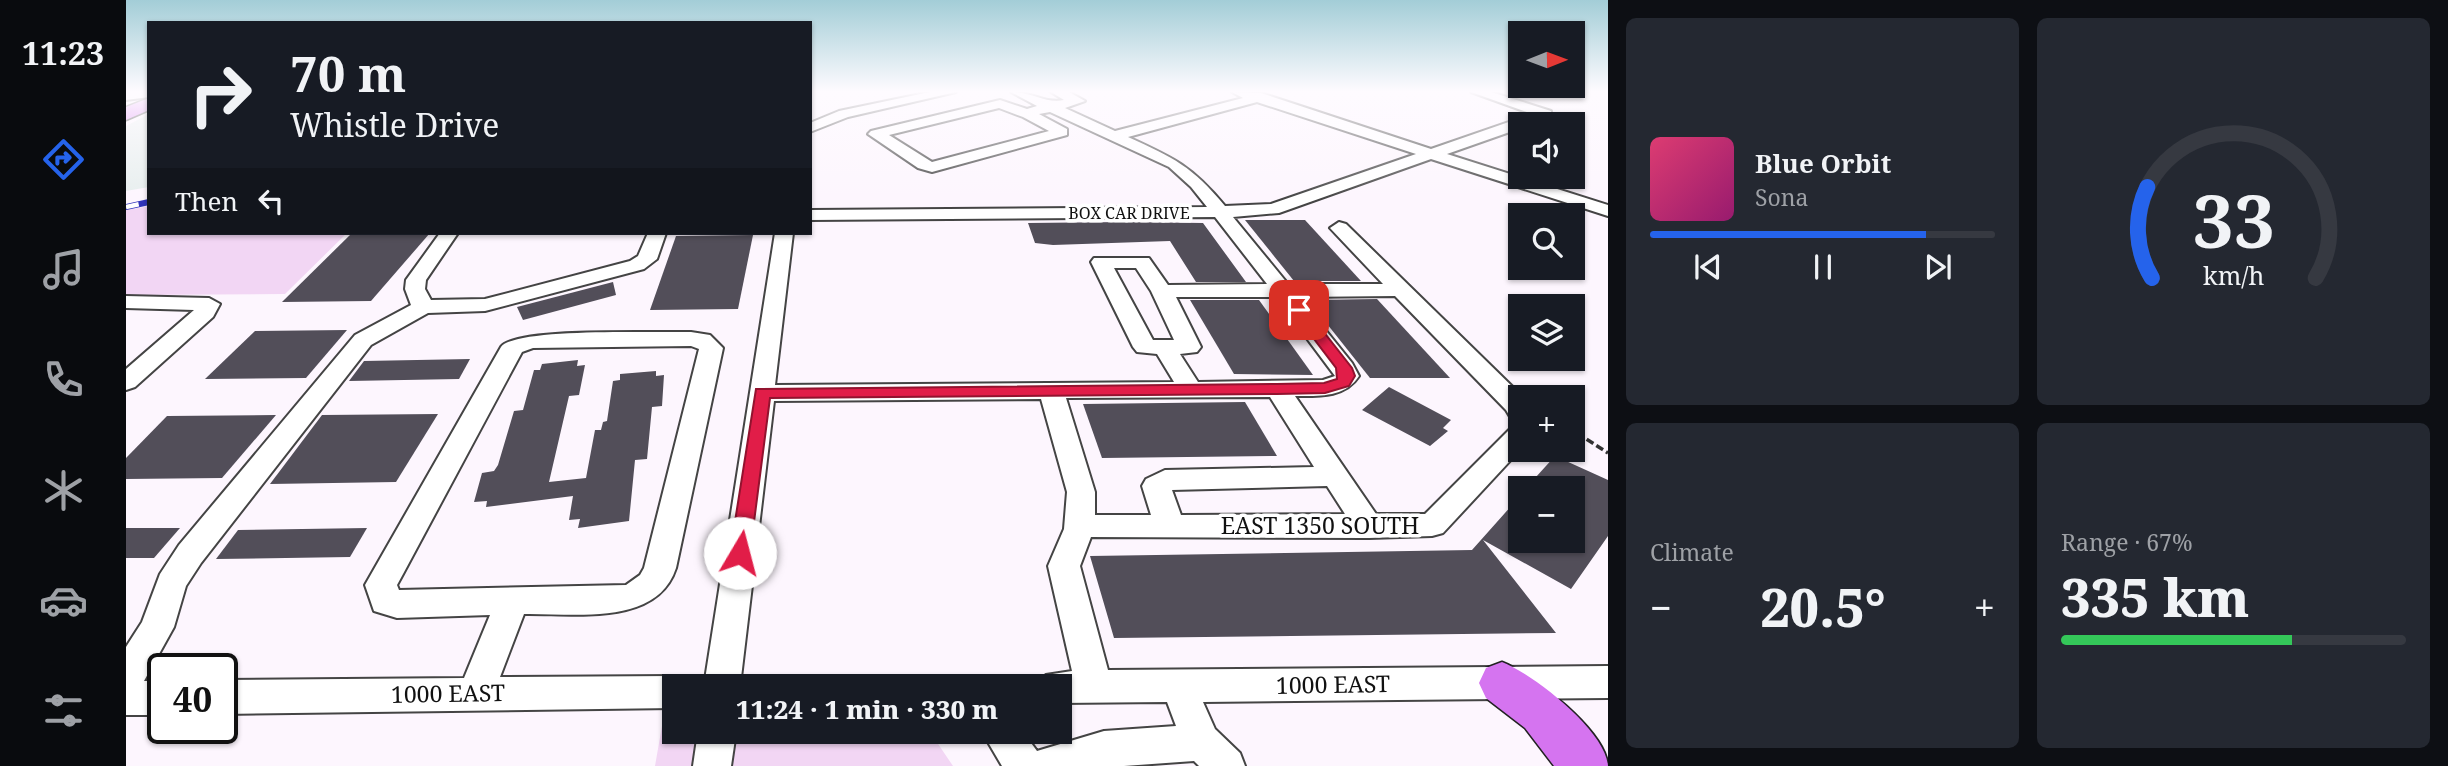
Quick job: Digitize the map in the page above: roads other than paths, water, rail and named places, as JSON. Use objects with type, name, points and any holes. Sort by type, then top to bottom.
[{"type":"main road","points":[[1502,683],[1542,712],[1585,766]]},
{"type":"street","points":[[902,128],[876,134],[924,165],[932,167],[1062,132],[1054,128]]},
{"type":"street","points":[[762,393],[1277,389],[1325,388],[1343,382],[1347,376],[1344,368],[1223,212],[1197,183],[1175,164],[1095,128]]},
{"type":"street","points":[[1113,136],[1143,128]]},
{"type":"street","points":[[1363,128],[1608,211]]},
{"type":"street","name":"BOX CAR DRIVE","points":[[812,215],[1223,212],[1273,209],[1505,128]]},
{"type":"street","points":[[1433,152],[1508,172]]},
{"type":"street","points":[[1563,189],[1608,203]]},
{"type":"street","points":[[1339,228],[1508,397]]},
{"type":"street","points":[[423,307],[415,289],[416,280],[448,235]]},
{"type":"street","points":[[126,679],[157,626],[171,583],[190,554],[363,340],[423,307],[477,307],[637,265],[648,259],[656,235]]},
{"type":"street","points":[[724,674],[784,235]]},
{"type":"street","points":[[1101,262],[1142,262],[1162,291],[1189,346],[1145,347],[1101,262]]},
{"type":"street","points":[[1162,291],[1401,290]]},
{"type":"street","points":[[126,302],[209,304],[205,312],[126,382]]},
{"type":"street","points":[[691,339],[708,343],[709,354],[657,580],[641,593],[625,598],[512,601],[397,604],[386,601],[382,586],[508,353],[513,347],[531,341],[691,339]]},
{"type":"street","points":[[1164,347],[1191,390]]},
{"type":"street","points":[[1277,389],[1369,527]]},
{"type":"street","points":[[1051,391],[1081,492],[1079,523],[1064,566],[1094,687]]},
{"type":"street","name":"EAST 1350 SOUTH","points":[[1079,523],[1102,527],[1433,525],[1508,447]]},
{"type":"street","points":[[1170,527],[1156,486],[1165,480],[1335,476]]},
{"type":"street","points":[[476,694],[512,601]]},
{"type":"street","name":"1000 EAST","points":[[1072,687],[1608,682]]},
{"type":"street","points":[[1178,686],[1214,754]]},
{"type":"street","name":"1000 EAST","points":[[238,697],[662,692]]},
{"type":"street","points":[[126,698],[147,698]]},
{"type":"street","points":[[712,766],[715,744]]},
{"type":"street","points":[[1009,744],[1025,766]]},
{"type":"street","points":[[1047,766],[1104,749],[1214,754]]},
{"type":"railway","points":[[126,207],[147,202]]}]
